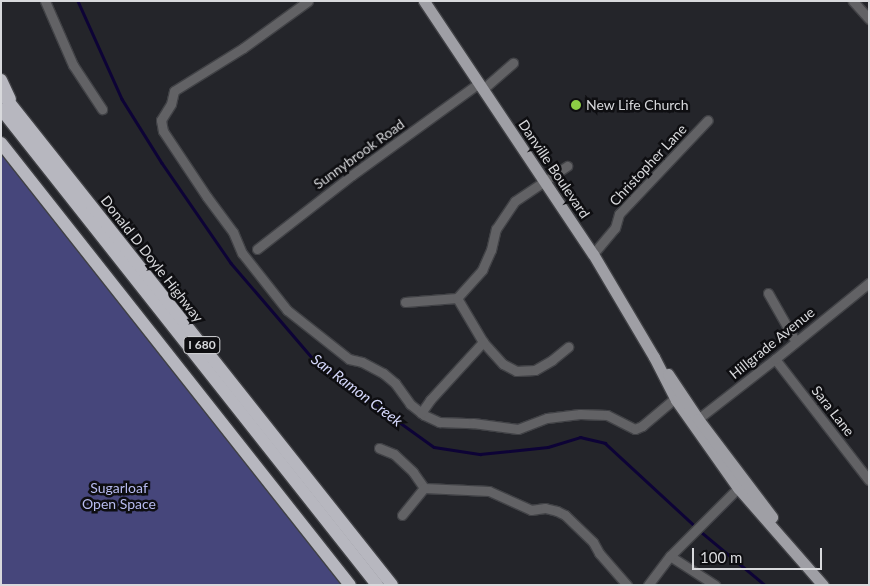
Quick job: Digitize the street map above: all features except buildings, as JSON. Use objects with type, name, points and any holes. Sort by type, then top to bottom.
[{"type":"highway","points":[[1,80],[7,107]]},
{"type":"highway","name":"Donald D Doyle Highway","points":[[1,92],[7,107],[392,585]]},
{"type":"highway","name":"I 680","points":[[7,107],[377,585]]},
{"type":"highway","name":"I 680","points":[[1,143],[350,585]]},
{"type":"main road","name":"Danville Boulevard","points":[[424,1],[593,254],[654,357],[695,421],[742,484],[823,585]]},
{"type":"street","points":[[44,1],[73,65],[102,109]]},
{"type":"street","points":[[308,1],[244,48],[174,91],[172,104],[161,120],[163,132],[202,191],[233,232],[242,253],[287,310],[349,359],[362,362],[383,373],[395,383],[410,404],[421,413],[439,422],[473,423],[518,430],[547,418],[580,414],[607,415],[635,429],[642,426],[678,395]]},
{"type":"street","points":[[853,1],[869,19]]},
{"type":"street","name":"Sunnybrook Road","points":[[257,249],[352,175],[514,63]]},
{"type":"street","name":"Christopher Lane","points":[[593,254],[615,228],[619,214],[708,120]]},
{"type":"street","points":[[405,302],[457,298],[482,270],[491,250],[496,229],[515,201],[567,166]]},
{"type":"street","name":"Hillgrade Avenue","points":[[695,421],[775,360],[869,283]]},
{"type":"street","points":[[768,293],[796,342]]},
{"type":"street","points":[[457,298],[483,342],[503,364],[516,371],[535,370],[552,360],[568,346]]},
{"type":"street","points":[[421,413],[430,400],[483,342]]},
{"type":"street","name":"Sara Lane","points":[[775,360],[869,480]]},
{"type":"street","points":[[380,448],[394,454],[413,472],[424,488]]},
{"type":"street","points":[[648,585],[678,547],[742,484]]},
{"type":"street","points":[[402,515],[424,488]]},
{"type":"street","points":[[424,488],[489,491],[531,510],[545,508],[557,510],[565,515],[593,542],[600,554],[627,585]]},
{"type":"street","points":[[670,556],[715,585]]},
{"type":"green space","name":"Sugarloaf Open Space","points":[[1,143],[350,585],[1,585]]},
{"type":"waterway","name":"San Ramon Creek","points":[[78,1],[122,99],[162,163],[231,263],[316,362],[434,447],[480,454],[548,447],[580,437],[605,443],[696,527]]},
{"type":"waterway","name":"San Ramon Creek","points":[[700,531],[765,585]]},
{"type":"place","name":"New Life Church","points":[[576,105]]}]
